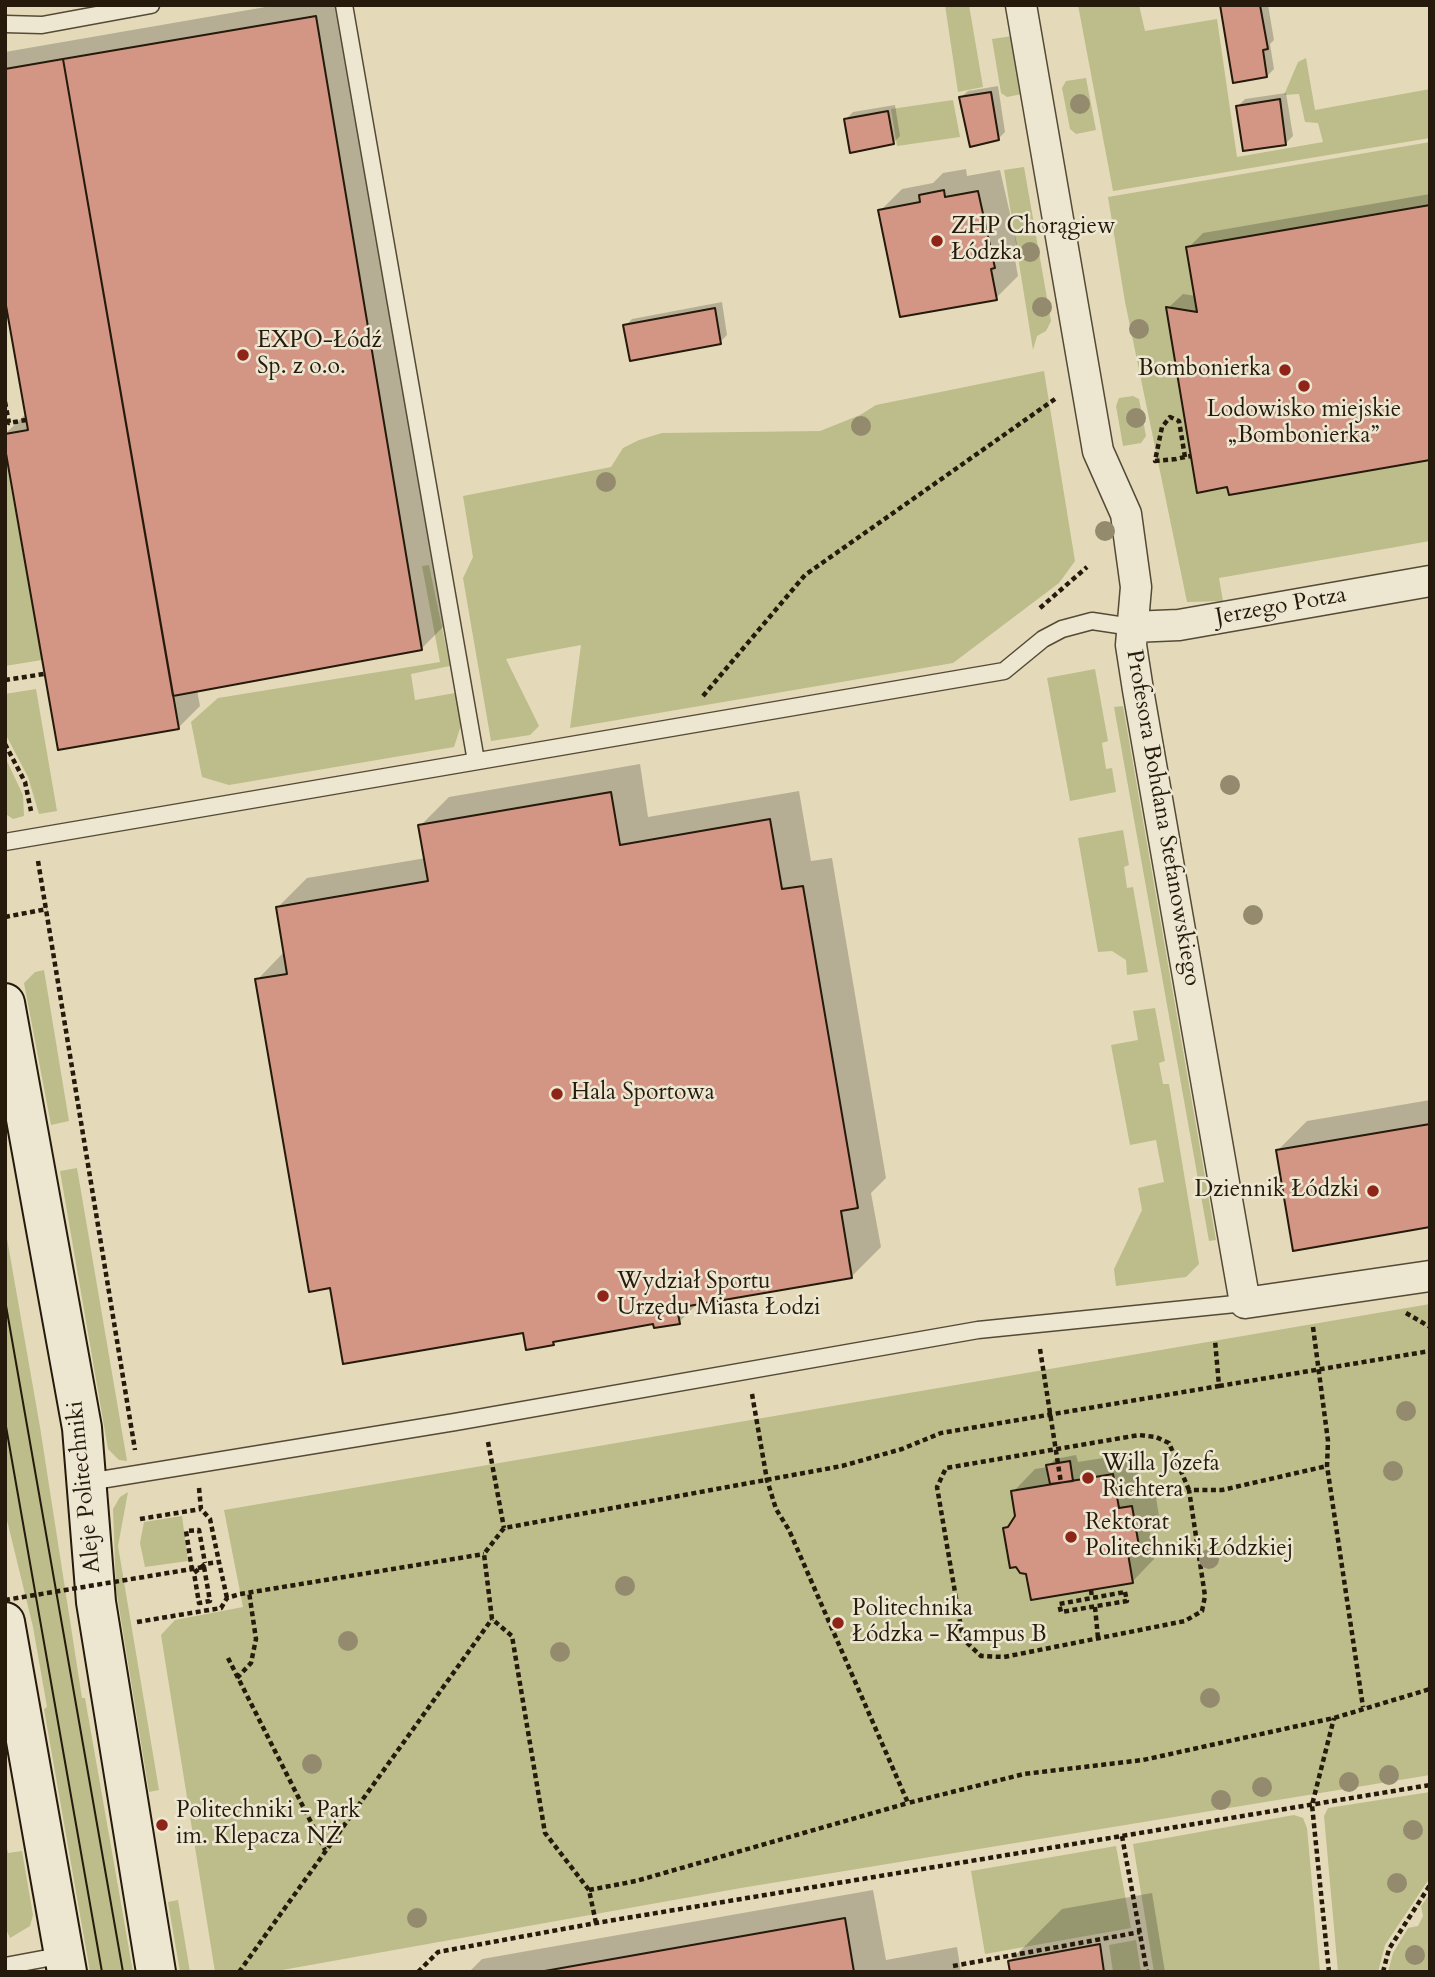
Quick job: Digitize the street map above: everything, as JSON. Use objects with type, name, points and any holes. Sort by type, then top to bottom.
[{"type":"main road","name":"Aleje Politechniki","points":[[5,1003],[10,1051],[82,1428],[96,1602],[156,1972]]},
{"type":"main road","points":[[5,1622],[66,1963]]},
{"type":"street","name":"Profesora Bohdana Stefanowskiego","points":[[1021,5],[1098,452],[1126,514],[1136,587],[1131,645],[1245,1303]]},
{"type":"street","name":"Jerzego Potza","points":[[1132,627],[1179,625],[1430,582]]},
{"type":"street","points":[[1245,1303],[1430,1276]]},
{"type":"lane","points":[[5,24],[42,25],[151,5]]},
{"type":"lane","points":[[344,5],[476,761]]},
{"type":"lane","points":[[5,842],[1004,671],[1043,639],[1062,629],[1092,621],[1132,627]]},
{"type":"lane","points":[[88,1482],[978,1330],[1245,1303]]},
{"type":"lane","points":[[5,1966],[66,1963]]},
{"type":"path","points":[[668,728],[705,693],[805,575],[1058,397]]},
{"type":"path","points":[[5,402],[9,424],[26,421]]},
{"type":"path","points":[[1170,417],[1179,421],[1188,457],[1155,461],[1162,427],[1170,417]]},
{"type":"path","points":[[5,680],[44,674]]},
{"type":"path","points":[[5,744],[25,782],[47,909],[58,994],[134,1438],[135,1476]]},
{"type":"path","points":[[5,917],[47,909]]},
{"type":"path","points":[[1405,1312],[1430,1327]]},
{"type":"path","points":[[1311,1318],[1328,1441],[1327,1466],[1363,1707]]},
{"type":"path","points":[[1037,1324],[1061,1483]]},
{"type":"path","points":[[1215,1340],[1219,1386]]},
{"type":"path","points":[[227,1598],[249,1592],[484,1553],[504,1528],[874,1458],[941,1433],[1430,1351]]},
{"type":"path","points":[[757,1420],[767,1480],[776,1509],[789,1530],[908,1804]]},
{"type":"path","points":[[1139,1435],[1156,1437],[1169,1443],[1189,1490],[1205,1596],[1202,1611],[1185,1621],[1004,1657],[981,1656],[963,1639],[937,1486],[946,1468],[1056,1450],[1139,1435]]},
{"type":"path","points":[[493,1463],[504,1528]]},
{"type":"path","points":[[1189,1490],[1222,1490],[1327,1466]]},
{"type":"path","points":[[136,1622],[221,1608],[227,1598],[210,1519],[201,1509],[140,1518]]},
{"type":"path","points":[[192,1570],[186,1531],[200,1530],[205,1564]]},
{"type":"path","points":[[239,1972],[492,1619],[484,1553]]},
{"type":"path","points":[[5,1600],[192,1570],[204,1567],[210,1601],[200,1603],[194,1573],[205,1564],[219,1562]]},
{"type":"path","points":[[1091,1590],[1092,1598]]},
{"type":"path","points":[[237,1678],[251,1663],[256,1639],[249,1592]]},
{"type":"path","points":[[1125,1592],[1127,1601],[1061,1612],[1059,1604],[1092,1598],[1125,1592]]},
{"type":"path","points":[[1095,1606],[1098,1638]]},
{"type":"path","points":[[492,1619],[512,1636],[545,1833],[589,1890],[596,1923]]},
{"type":"path","points":[[228,1658],[326,1850]]},
{"type":"path","points":[[589,1890],[636,1881],[1024,1774],[1143,1760],[1334,1718],[1363,1707],[1430,1689]]},
{"type":"path","points":[[1329,1972],[1311,1805],[1334,1718]]},
{"type":"path","points":[[418,1972],[438,1952],[596,1923],[1430,1785]]},
{"type":"path","points":[[1122,1836],[1147,1972]]},
{"type":"path","points":[[1383,1972],[1389,1948],[1430,1885]]},
{"type":"path","points":[[953,1966],[1140,1932]]},
{"type":"green space","points":[[945,5],[969,5],[983,87],[958,92]]},
{"type":"green space","points":[[1078,5],[1139,5],[1145,31],[1217,19],[1237,157],[1323,142],[1318,123],[1305,122],[1299,94],[1284,95],[1298,62],[1306,58],[1315,110],[1430,89],[1430,138],[1113,191]]},
{"type":"green space","points":[[1012,36],[1022,94],[1007,97],[1001,93],[992,39]]},
{"type":"green space","points":[[1086,78],[1096,130],[1076,134],[1070,129],[1062,88],[1066,81]]},
{"type":"green space","points":[[953,100],[960,137],[897,146],[891,109]]},
{"type":"green space","name":"Bombonierka","points":[[1430,142],[1430,541],[1219,578],[1223,601],[1187,602],[1125,302],[1108,197]]},
{"type":"green space","points":[[1024,167],[1051,321],[1046,331],[1037,336],[1033,350],[1004,170]]},
{"type":"green space","points":[[1044,371],[1075,561],[1059,583],[953,663],[570,728],[581,645],[506,659],[539,726],[530,735],[491,741],[463,578],[473,557],[463,496],[611,467],[623,448],[662,433],[820,431],[860,415],[876,405]]},
{"type":"green space","points":[[1133,396],[1139,399],[1146,436],[1141,443],[1123,446],[1116,406],[1119,398]]},
{"type":"green space","points":[[5,454],[42,660],[5,666]]},
{"type":"green space","points":[[429,565],[450,666],[411,674],[415,700],[455,693],[461,725],[454,747],[229,785],[202,777],[191,722],[218,698],[440,662],[422,566]]},
{"type":"green space","points":[[1095,669],[1108,741],[1102,743],[1106,769],[1112,768],[1116,792],[1070,801],[1047,678]]},
{"type":"green space","points":[[36,689],[57,811],[39,814],[28,777],[5,733],[5,694]]},
{"type":"green space","points":[[1123,706],[1216,1240],[1209,1241],[1114,707]]},
{"type":"green space","points":[[5,757],[23,795],[24,816],[13,819],[7,815],[5,807]]},
{"type":"green space","points":[[1123,830],[1129,865],[1124,867],[1127,888],[1133,887],[1148,972],[1127,975],[1126,960],[1112,951],[1098,952],[1078,838]]},
{"type":"green space","points":[[44,970],[69,1121],[51,1125],[24,983],[35,972]]},
{"type":"green space","points":[[1155,1008],[1165,1061],[1159,1063],[1163,1084],[1169,1084],[1199,1264],[1186,1277],[1116,1286],[1114,1269],[1142,1210],[1138,1188],[1164,1182],[1156,1140],[1130,1145],[1111,1045],[1138,1040],[1133,1011]]},
{"type":"green space","points":[[77,1168],[127,1461],[119,1460],[108,1449],[60,1171]]},
{"type":"green space","points":[[5,1227],[40,1427],[82,1698],[85,1698],[133,1972],[90,1972],[44,1709],[47,1707],[33,1627],[5,1512]]},
{"type":"green space","name":"Politechnika Łódzka - Kampus B","points":[[1430,1304],[1430,1775],[741,1888],[271,1972],[215,1972],[161,1635],[175,1620],[243,1607],[224,1510]]},
{"type":"green space","points":[[128,1492],[118,1546],[159,1790],[149,1792],[116,1589],[113,1509],[120,1497]]},
{"type":"green space","points":[[182,1516],[188,1561],[145,1567],[140,1543],[144,1522]]},
{"type":"green space","points":[[1430,1792],[1429,1879],[1385,1945],[1378,1972],[1338,1972],[1324,1816],[1328,1808]]},
{"type":"green space","points":[[1294,1815],[1303,1818],[1307,1828],[1320,1972],[1154,1972],[1133,1844]]},
{"type":"green space","points":[[5,1838],[8,1853],[22,1851],[33,1915],[30,1926],[10,1938],[5,1927]]},
{"type":"green space","points":[[1116,1846],[1131,1928],[985,1954],[971,1871]]},
{"type":"green space","points":[[1430,1894],[1430,1972],[1388,1972],[1393,1953],[1408,1928],[1418,1926],[1423,1916],[1421,1906]]},
{"type":"green space","points":[[178,1900],[190,1972],[180,1972],[168,1902]]},
{"type":"green space","points":[[1136,1940],[1141,1972],[1113,1972],[1109,1945]]},
{"type":"building","points":[[1220,5],[1260,5],[1268,49],[1263,50],[1267,77],[1233,83]]},
{"type":"building","name":"EXPO-Łódź Sp. z o.o.","points":[[316,16],[422,650],[173,696],[63,59]]},
{"type":"building","points":[[63,59],[179,729],[58,750],[5,448],[5,434],[28,430],[5,300],[5,69]]},
{"type":"building","points":[[991,92],[999,140],[970,147],[959,97]]},
{"type":"building","points":[[1280,99],[1286,145],[1243,151],[1236,106]]},
{"type":"building","points":[[888,111],[894,144],[850,153],[844,119]]},
{"type":"building","name":"ZHP Chorągiew Łódzka","points":[[944,190],[945,197],[978,191],[995,268],[991,269],[997,300],[900,317],[878,210],[920,202],[919,195]]},
{"type":"building","name":"Lodowisko miejskie „Bombonierka”","points":[[1430,205],[1430,460],[1229,495],[1227,487],[1197,493],[1166,307],[1197,312],[1186,247]]},
{"type":"building","points":[[715,308],[721,344],[630,361],[623,325]]},
{"type":"building","name":"Hala Sportowa","points":[[611,792],[620,845],[770,819],[782,889],[803,886],[858,1208],[841,1211],[852,1278],[677,1308],[680,1324],[654,1328],[653,1324],[553,1342],[554,1345],[526,1350],[523,1333],[343,1364],[330,1288],[309,1292],[255,979],[287,974],[276,907],[428,881],[418,825]]},
{"type":"building","points":[[1430,1124],[1430,1227],[1293,1251],[1276,1150]]},
{"type":"building","points":[[1070,1461],[1073,1481],[1050,1484],[1046,1465]]},
{"type":"building","name":"Rektorat Politechniki Łódzkiej","points":[[1113,1474],[1119,1508],[1132,1506],[1139,1546],[1127,1548],[1133,1583],[1031,1600],[1026,1574],[1020,1573],[1016,1567],[1010,1568],[1003,1528],[1008,1527],[1015,1516],[1011,1491]]},
{"type":"building","points":[[845,1918],[854,1972],[539,1972]]},
{"type":"building","points":[[1100,1944],[1104,1972],[1010,1972],[1008,1961]]},
{"type":"tram line","points":[[5,1300],[123,1972]]},
{"type":"tram line","points":[[5,1421],[102,1972]]},
{"type":"place","name":"ZHP Chorągiew Łódzka","points":[[937,241]]},
{"type":"place","name":"EXPO-Łódź Sp. z o.o.","points":[[243,355]]},
{"type":"place","name":"Bombonierka","points":[[1285,370]]},
{"type":"place","name":"Lodowisko miejskie „Bombonierka”","points":[[1304,386]]},
{"type":"place","name":"Hala Sportowa","points":[[557,1094]]},
{"type":"place","name":"Dziennik Łódzki","points":[[1373,1191]]},
{"type":"place","name":"Wydział Sportu Urzędu Miasta Łodzi","points":[[603,1296]]},
{"type":"place","name":"Willa Józefa Richtera","points":[[1088,1478]]},
{"type":"place","name":"Rektorat Politechniki Łódzkiej","points":[[1071,1537]]},
{"type":"place","name":"Politechnika Łódzka - Kampus B","points":[[838,1623]]},
{"type":"place","name":"Politechniki - Park im. Klepacza NŻ","points":[[162,1825]]}]
